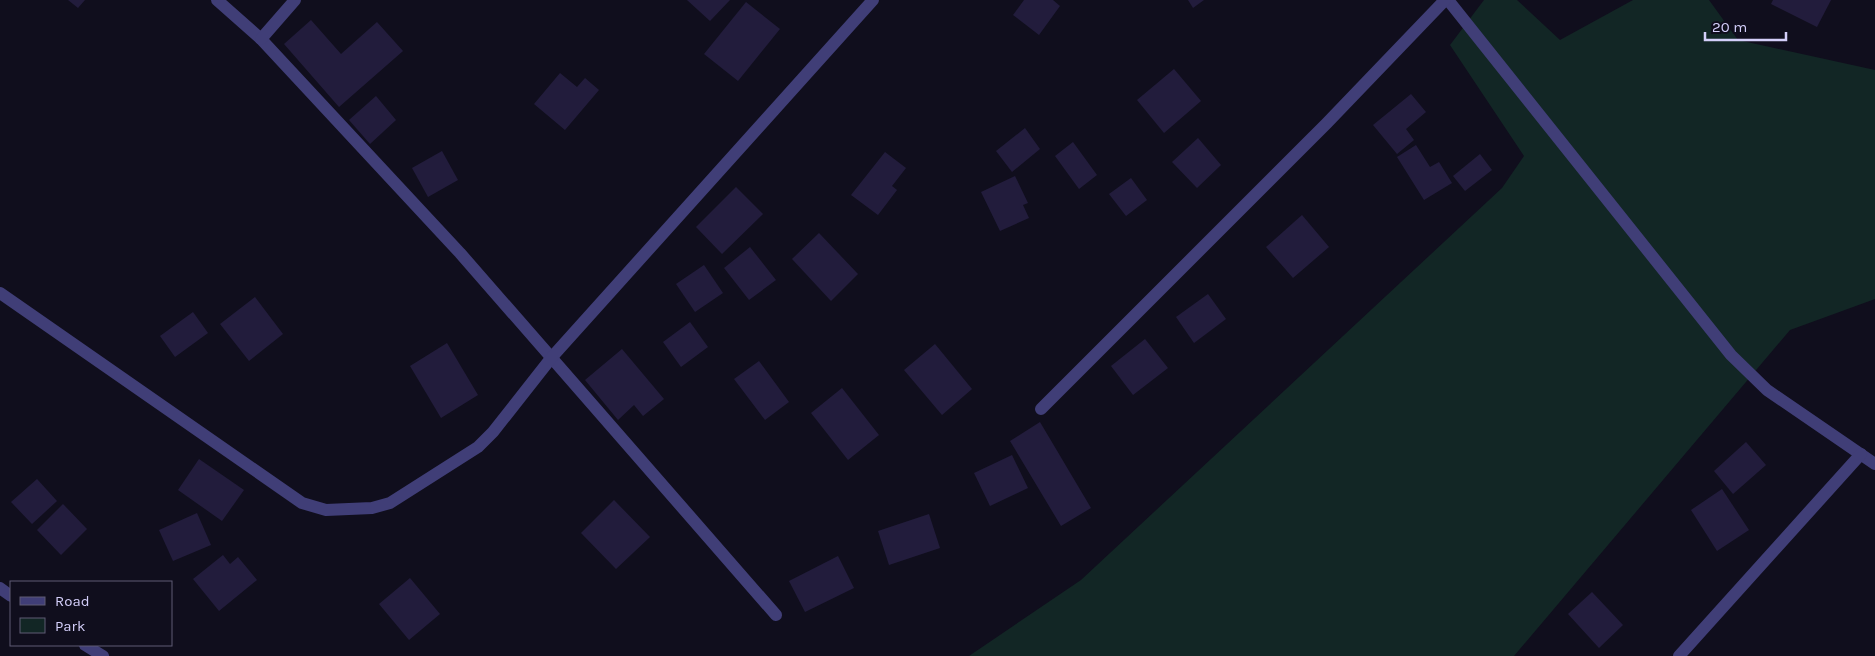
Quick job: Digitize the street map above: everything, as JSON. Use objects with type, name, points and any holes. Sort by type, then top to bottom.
[{"type":"street","points":[[217,0],[261,40],[391,177],[552,357],[776,614]]},
{"type":"street","points":[[261,40],[295,0]]},
{"type":"street","points":[[0,293],[302,503],[326,510],[372,508],[390,503],[478,447],[493,432],[552,357],[872,0]]},
{"type":"street","points":[[1041,409],[1447,0],[1731,356],[1767,390],[1875,464]]},
{"type":"street","points":[[1679,656],[1861,454]]},
{"type":"street","points":[[87,646],[102,656]]},
{"type":"green space","points":[[1484,0],[1517,0],[1560,40],[1633,0],[1709,0],[1738,40],[1875,70],[1875,299],[1790,330],[1514,656],[969,656],[1081,580],[1502,188],[1524,156],[1450,45]]},
{"type":"building","points":[[68,0],[85,0],[78,8]]},
{"type":"building","points":[[687,0],[730,0],[710,21]]},
{"type":"building","points":[[1024,0],[1053,0],[1060,6],[1039,35],[1013,15]]},
{"type":"building","points":[[1188,0],[1204,0],[1193,8]]},
{"type":"building","points":[[1773,0],[1831,0],[1817,27],[1771,4]]},
{"type":"building","points":[[746,2],[780,29],[738,81],[704,54]]},
{"type":"building","points":[[311,20],[341,54],[377,22],[403,51],[339,107],[284,44]]},
{"type":"building","points":[[1174,69],[1201,101],[1164,133],[1137,100]]},
{"type":"building","points":[[560,73],[577,87],[585,78],[599,90],[565,130],[534,104]]},
{"type":"building","points":[[1411,94],[1426,112],[1406,129],[1414,140],[1397,154],[1373,125]]},
{"type":"building","points":[[376,96],[396,120],[370,144],[349,120]]},
{"type":"building","points":[[1025,128],[1040,149],[1012,172],[996,151]]},
{"type":"building","points":[[1198,138],[1221,165],[1197,188],[1172,162]]},
{"type":"building","points":[[1073,142],[1097,175],[1079,189],[1055,156]]},
{"type":"building","points":[[1416,145],[1430,167],[1439,162],[1452,183],[1424,200],[1397,157]]},
{"type":"building","points":[[442,151],[458,180],[428,197],[412,168]]},
{"type":"building","points":[[885,152],[906,168],[892,186],[897,190],[878,215],[851,195]]},
{"type":"building","points":[[1480,154],[1492,170],[1465,191],[1453,176]]},
{"type":"building","points":[[1015,176],[1028,203],[1023,205],[1029,218],[1000,231],[981,192]]},
{"type":"building","points":[[1131,178],[1147,200],[1126,216],[1109,194]]},
{"type":"building","points":[[736,187],[763,214],[722,254],[696,227]]},
{"type":"building","points":[[1302,215],[1329,247],[1293,278],[1266,247]]},
{"type":"building","points":[[819,233],[858,274],[831,301],[792,259]]},
{"type":"building","points":[[750,247],[776,280],[749,300],[724,268]]},
{"type":"building","points":[[704,265],[723,293],[695,312],[676,284]]},
{"type":"building","points":[[1208,294],[1226,319],[1194,343],[1176,317]]},
{"type":"building","points":[[255,297],[283,334],[249,361],[220,324]]},
{"type":"building","points":[[193,312],[208,333],[175,357],[160,336]]},
{"type":"building","points":[[690,322],[708,347],[681,367],[663,342]]},
{"type":"building","points":[[1145,339],[1168,368],[1133,395],[1111,366]]},
{"type":"building","points":[[447,343],[478,395],[441,418],[410,366]]},
{"type":"building","points":[[935,344],[972,389],[942,415],[904,370]]},
{"type":"building","points":[[622,349],[664,399],[643,416],[634,405],[618,420],[585,380]]},
{"type":"building","points":[[759,361],[789,402],[765,420],[734,379]]},
{"type":"building","points":[[842,388],[879,435],[848,460],[811,413]]},
{"type":"building","points":[[1040,422],[1091,508],[1061,526],[1010,441]]},
{"type":"building","points":[[1746,442],[1766,465],[1733,494],[1714,471]]},
{"type":"building","points":[[1012,455],[1028,488],[990,506],[974,473]]},
{"type":"building","points":[[199,459],[244,490],[222,521],[178,490]]},
{"type":"building","points":[[37,479],[57,501],[32,524],[11,502]]},
{"type":"building","points":[[1722,489],[1749,530],[1717,551],[1691,510]]},
{"type":"building","points":[[614,500],[650,537],[616,569],[581,533]]},
{"type":"building","points":[[63,504],[87,529],[61,555],[37,530]]},
{"type":"building","points":[[197,513],[211,545],[173,561],[159,530]]},
{"type":"building","points":[[929,514],[940,548],[889,565],[878,531]]},
{"type":"building","points":[[223,555],[230,564],[238,557],[257,580],[219,611],[193,579]]},
{"type":"building","points":[[838,556],[854,588],[805,612],[789,581]]},
{"type":"building","points":[[410,578],[440,614],[409,640],[379,604]]},
{"type":"building","points":[[1592,592],[1623,625],[1599,648],[1568,614]]}]
